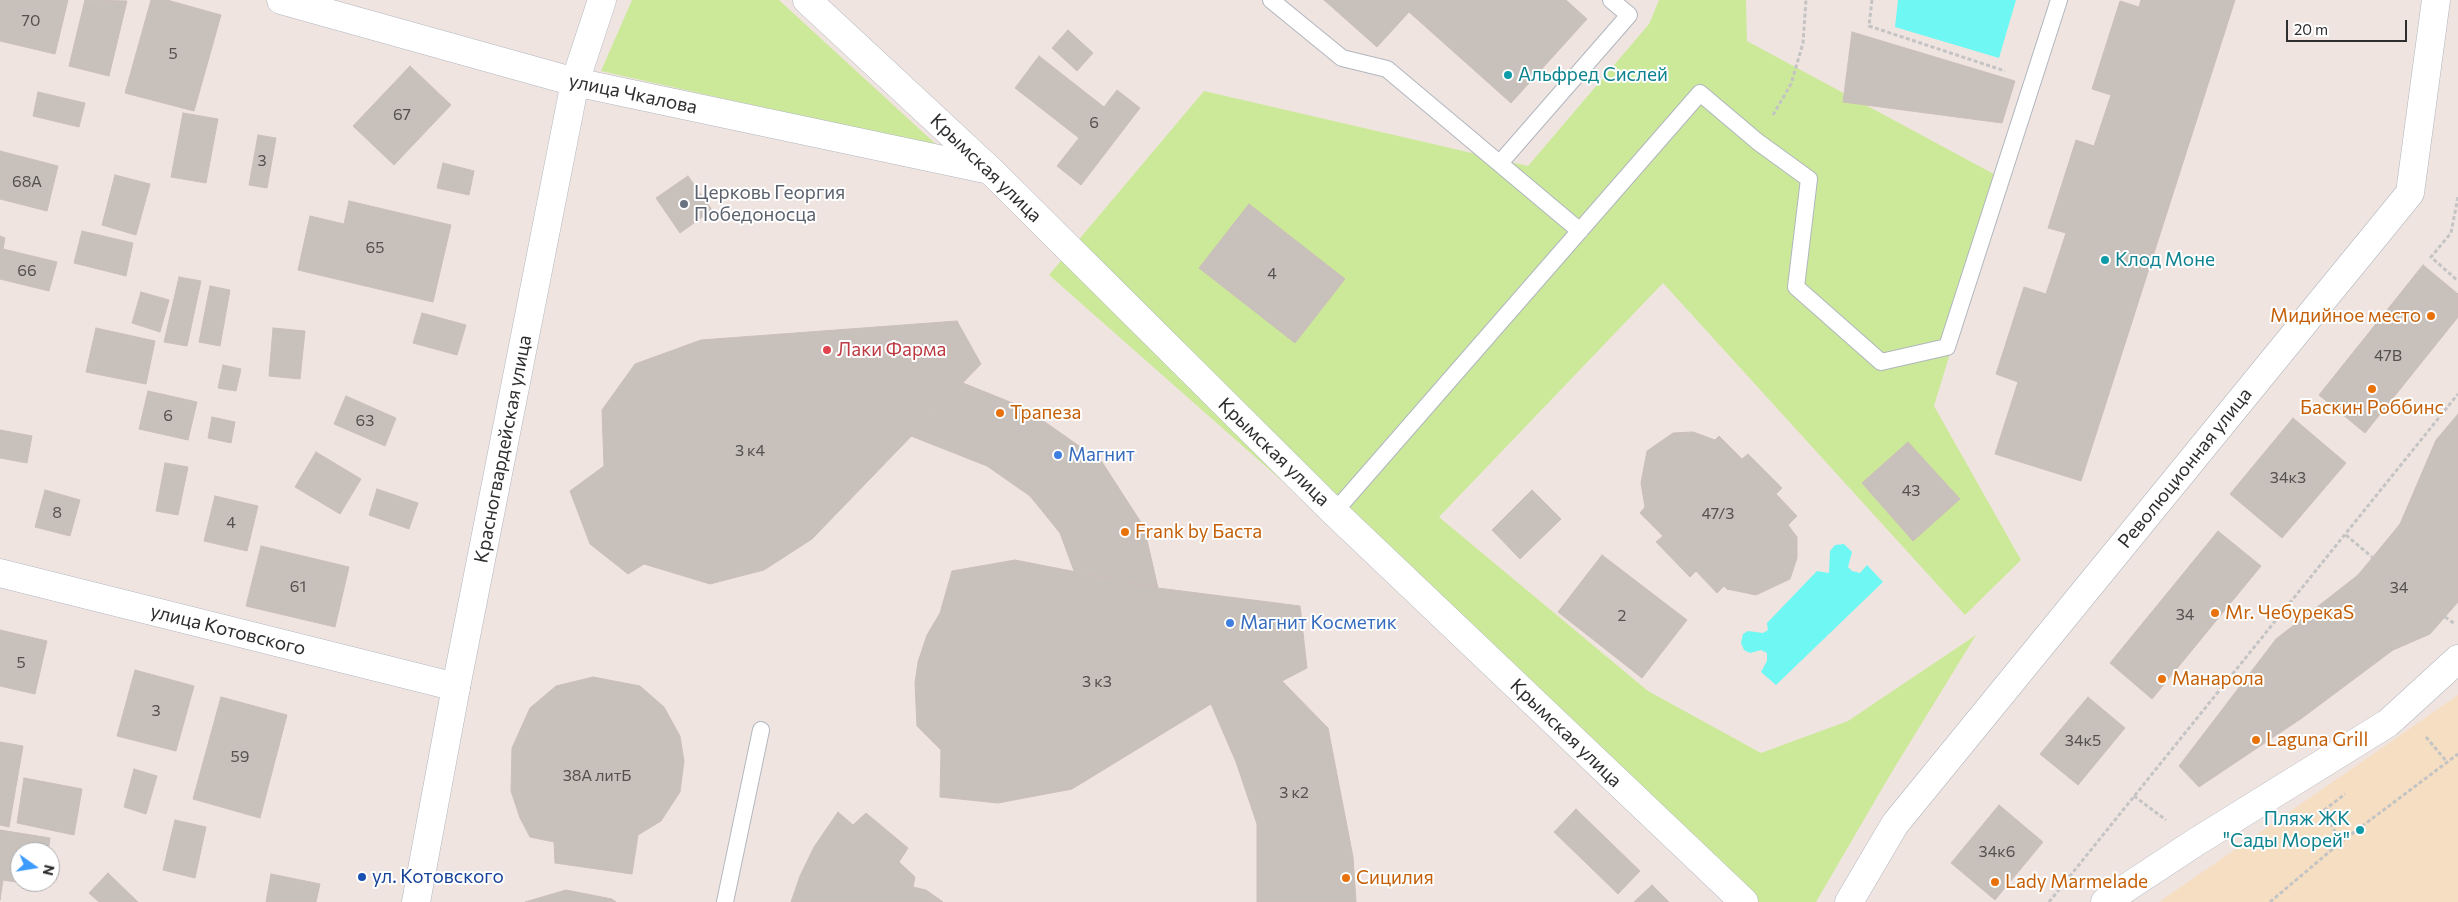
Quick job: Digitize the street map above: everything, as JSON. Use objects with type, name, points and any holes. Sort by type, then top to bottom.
[{"type":"street","name":"улица Чкалова","points":[[281,0],[575,82],[990,170]]},
{"type":"street","name":"Красногвардейская улица","points":[[416,902],[456,687],[575,82],[602,0]]},
{"type":"street","name":"Крымская улица","points":[[807,0],[990,170],[1332,510],[1744,902]]},
{"type":"street","name":"Революционная улица","points":[[1849,902],[1895,824],[2410,193],[2436,0]]},
{"type":"street","name":"улица Котовского","points":[[0,573],[456,687]]},
{"type":"street","points":[[2105,902],[2196,842],[2388,723],[2458,659]]},
{"type":"lane","points":[[1271,0],[1342,58],[1387,69],[1580,230]]},
{"type":"lane","points":[[1500,163],[1629,15],[1611,0]]},
{"type":"lane","points":[[1332,510],[1344,501],[1700,93],[1758,142],[1809,179],[1796,287],[1881,362],[1946,347],[2058,0]]},
{"type":"lane","points":[[725,902],[761,730]]},
{"type":"path","points":[[1758,142],[1791,84],[1803,43],[1806,0]]},
{"type":"path","points":[[1872,0],[1869,26],[2011,73]]},
{"type":"path","points":[[2458,197],[2450,233],[2431,257],[2458,280]]},
{"type":"path","points":[[2049,902],[2346,536],[2458,394]]},
{"type":"path","points":[[2346,536],[2372,557]]},
{"type":"path","points":[[2445,617],[2458,626]]},
{"type":"path","points":[[2427,736],[2447,762]]},
{"type":"path","points":[[2270,902],[2341,842],[2458,754]]},
{"type":"path","points":[[2341,842],[2323,811],[2346,793]]},
{"type":"green space","points":[[632,0],[779,0],[939,147],[601,71]]},
{"type":"green space","points":[[1659,0],[1746,0],[1747,41],[2003,179],[1934,406],[2021,560],[1965,615],[1663,283],[1439,517],[1648,691],[1761,753],[1848,721],[1976,635],[1890,775],[1816,902],[1759,902],[1049,275],[1204,91],[1528,166],[1649,24]]},
{"type":"sand","name":"Пляж ЖК \"Сады Морей\"","points":[[2458,695],[2458,902],[2159,902],[2366,759]]},
{"type":"water","points":[[1898,0],[2016,0],[1999,58],[1895,27]]},
{"type":"water","points":[[1844,544],[1852,552],[1848,567],[1852,571],[1860,573],[1867,565],[1883,582],[1776,685],[1761,672],[1767,661],[1767,653],[1761,650],[1750,653],[1744,650],[1741,643],[1743,634],[1748,631],[1763,633],[1768,630],[1767,623],[1817,571],[1829,573],[1830,551],[1835,545]]},
{"type":"building","points":[[0,0],[68,0],[55,54],[0,41]]},
{"type":"building","points":[[85,0],[127,1],[109,76],[69,66]]},
{"type":"building","points":[[151,0],[167,0],[221,15],[194,111],[125,93]]},
{"type":"building","name":"Альфред Сислей","points":[[1324,0],[1566,0],[1587,19],[1511,103],[1409,12],[1377,47]]},
{"type":"building","name":"Клод Моне","points":[[2141,0],[2235,0],[2081,481],[1995,454],[2018,382],[1996,374],[2024,287],[2046,294],[2066,233],[2048,228],[2076,140],[2094,146],[2111,95],[2092,89],[2120,1],[2139,7]]},
{"type":"building","points":[[1068,30],[1093,53],[1077,71],[1052,48]]},
{"type":"building","points":[[1852,32],[2015,81],[2002,123],[1843,102]]},
{"type":"building","points":[[1039,56],[1104,107],[1117,90],[1140,108],[1081,185],[1057,166],[1079,138],[1015,88]]},
{"type":"building","points":[[410,66],[451,105],[394,165],[353,126]]},
{"type":"building","points":[[38,92],[85,103],[79,127],[33,116]]},
{"type":"building","points":[[183,113],[218,119],[206,183],[171,177]]},
{"type":"building","points":[[258,135],[276,138],[267,188],[249,185]]},
{"type":"building","points":[[0,151],[58,166],[47,211],[0,199]]},
{"type":"building","points":[[443,163],[474,171],[469,195],[437,188]]},
{"type":"building","points":[[115,175],[150,184],[136,235],[102,225]]},
{"type":"building","name":"Церковь Георгия Победоносца","points":[[688,176],[712,210],[680,233],[656,198]]},
{"type":"building","points":[[349,201],[451,225],[433,302],[298,270],[310,216],[344,224]]},
{"type":"building","points":[[1249,204],[1345,279],[1295,343],[1199,268]]},
{"type":"building","points":[[82,231],[133,243],[126,276],[74,263]]},
{"type":"building","points":[[0,236],[5,238],[3,249],[57,262],[49,291],[0,279]]},
{"type":"building","points":[[2423,265],[2458,294],[2458,317],[2365,433],[2319,395]]},
{"type":"building","points":[[179,277],[201,281],[187,346],[164,342]]},
{"type":"building","points":[[210,286],[230,290],[220,346],[199,342]]},
{"type":"building","points":[[141,292],[169,300],[160,332],[132,323]]},
{"type":"building","points":[[422,313],[466,325],[457,355],[413,343]]},
{"type":"building","points":[[957,321],[981,364],[812,539],[764,570],[710,584],[644,564],[628,574],[590,544],[570,491],[604,466],[602,410],[635,364],[701,340]]},
{"type":"building","points":[[96,328],[155,341],[146,384],[86,372]]},
{"type":"building","points":[[273,328],[305,331],[300,379],[269,376]]},
{"type":"building","points":[[223,365],[241,369],[236,391],[218,388]]},
{"type":"building","points":[[963,383],[1025,408],[1102,462],[1144,527],[1158,588],[1074,571],[1060,533],[1030,496],[987,466],[911,436]]},
{"type":"building","points":[[148,391],[197,402],[188,440],[139,429]]},
{"type":"building","points":[[346,396],[396,418],[385,446],[334,424]]},
{"type":"building","points":[[2458,414],[2458,602],[2430,634],[2393,650],[2302,718],[2199,787],[2179,766],[2276,639],[2358,575],[2400,524],[2436,440]]},
{"type":"building","points":[[212,417],[235,422],[231,443],[208,438]]},
{"type":"building","points":[[2293,418],[2346,463],[2282,538],[2230,494]]},
{"type":"building","points":[[0,430],[32,436],[27,463],[0,458]]},
{"type":"building","points":[[1693,432],[1715,440],[1719,436],[1742,459],[1748,454],[1782,488],[1776,494],[1797,516],[1788,525],[1797,537],[1797,558],[1790,579],[1756,595],[1727,589],[1724,586],[1717,593],[1696,571],[1690,577],[1656,542],[1663,536],[1640,513],[1645,507],[1641,483],[1647,451],[1673,433]]},
{"type":"building","points":[[1908,442],[1960,499],[1913,541],[1862,483]]},
{"type":"building","points":[[316,452],[361,479],[340,514],[295,487]]},
{"type":"building","points":[[165,463],[188,467],[178,515],[156,511]]},
{"type":"building","points":[[377,489],[418,503],[409,529],[369,515]]},
{"type":"building","points":[[45,490],[80,500],[70,536],[35,527]]},
{"type":"building","points":[[1532,490],[1561,519],[1520,559],[1492,530]]},
{"type":"building","points":[[215,496],[258,506],[247,551],[204,541]]},
{"type":"building","points":[[2218,531],[2261,566],[2152,699],[2110,663]]},
{"type":"building","points":[[261,546],[349,567],[335,627],[246,606]]},
{"type":"building","points":[[1602,555],[1687,620],[1642,678],[1558,612]]},
{"type":"building","points":[[1015,560],[1158,588],[1300,606],[1307,668],[1282,681],[1211,704],[1072,789],[998,803],[940,797],[941,750],[917,726],[915,683],[918,662],[927,635],[940,613],[952,571]]},
{"type":"building","points":[[0,630],[47,641],[35,694],[0,686]]},
{"type":"building","points":[[135,670],[194,686],[176,751],[117,736]]},
{"type":"building","points":[[593,677],[640,686],[664,707],[680,736],[684,761],[680,792],[661,821],[638,835],[632,874],[555,863],[554,842],[530,837],[520,818],[511,791],[512,748],[530,708],[556,686]]},
{"type":"building","points":[[1282,681],[1328,728],[1353,857],[1356,902],[1257,902],[1257,824],[1236,762],[1211,704]]},
{"type":"building","points":[[221,697],[287,715],[260,818],[193,799]]},
{"type":"building","points":[[2088,697],[2125,728],[2078,785],[2040,754]]},
{"type":"building","points":[[0,742],[23,746],[9,827],[0,825]]},
{"type":"building","points":[[134,769],[157,776],[146,814],[124,807]]},
{"type":"building","points":[[24,778],[82,789],[74,835],[17,823]]},
{"type":"building","points":[[1999,805],[2043,842],[1995,900],[1951,863]]},
{"type":"building","points":[[1576,809],[1640,871],[1618,894],[1554,832]]},
{"type":"building","points":[[838,812],[853,825],[866,813],[908,848],[899,862],[915,877],[913,887],[926,890],[943,902],[791,902],[800,876],[814,847]]},
{"type":"building","points":[[175,820],[206,827],[195,878],[163,870]]},
{"type":"building","points":[[0,830],[50,838],[49,842],[10,842],[10,881],[3,880],[0,900]]},
{"type":"building","points":[[108,873],[138,902],[99,902],[89,893]]},
{"type":"building","points":[[271,874],[320,884],[316,902],[266,902]]},
{"type":"building","points":[[1652,885],[1669,902],[1634,902]]},
{"type":"building","points":[[566,890],[612,899],[616,902],[525,902]]},
{"type":"place","name":"Альфред Сислей","points":[[1508,75]]},
{"type":"place","name":"Церковь Георгия Победоносца","points":[[684,204]]},
{"type":"place","name":"Клод Моне","points":[[2105,260]]},
{"type":"place","name":"Мидийное место","points":[[2431,316]]},
{"type":"place","name":"Лаки Фарма","points":[[827,350]]},
{"type":"place","name":"Баскин Роббинс","points":[[2372,389]]},
{"type":"place","name":"Трапеза","points":[[1000,413]]},
{"type":"place","name":"Магнит","points":[[1058,455]]},
{"type":"place","name":"Frank by Баста","points":[[1125,532]]},
{"type":"place","name":"Mr. ЧебурекаS","points":[[2215,613]]},
{"type":"place","name":"Магнит Косметик","points":[[1230,623]]},
{"type":"place","name":"Манарола","points":[[2162,679]]},
{"type":"place","name":"Laguna Grill","points":[[2256,740]]},
{"type":"place","name":"Пляж ЖК \"Сады Морей\"","points":[[2360,830]]},
{"type":"place","name":"ул. Котовского","points":[[362,877]]},
{"type":"place","name":"Сицилия","points":[[1346,878]]},
{"type":"place","name":"Lady Marmelade","points":[[1995,882]]}]
